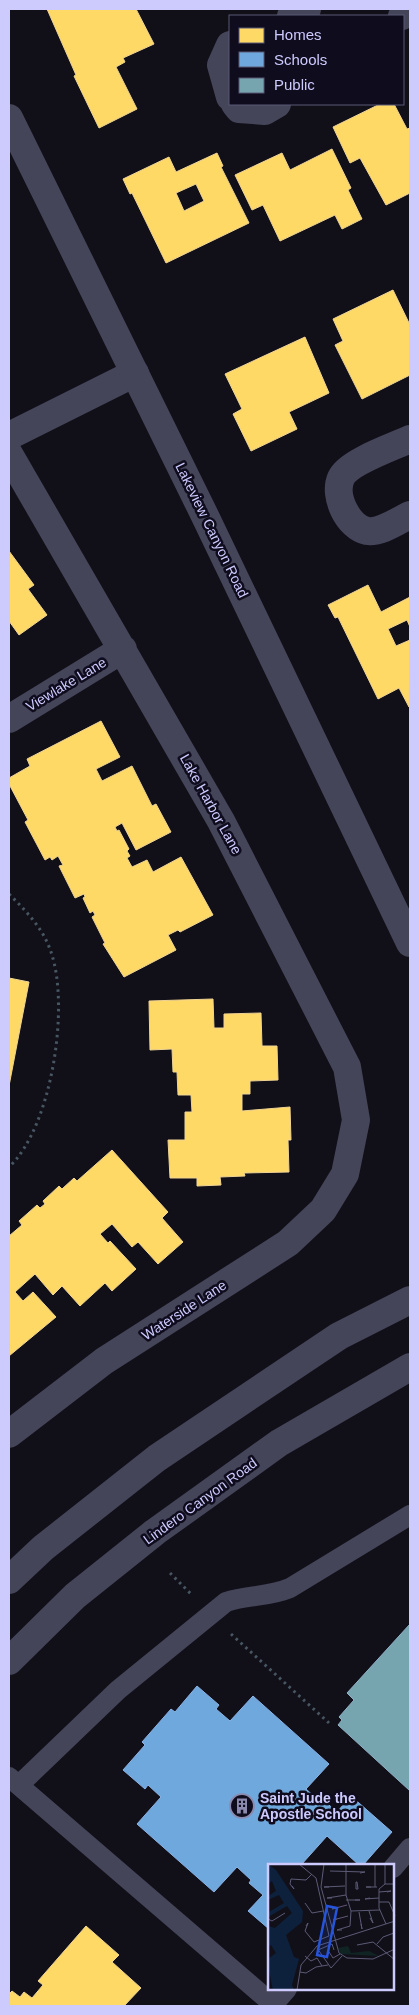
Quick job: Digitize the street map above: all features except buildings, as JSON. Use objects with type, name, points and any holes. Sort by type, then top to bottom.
[{"type":"street","points":[[293,15],[307,9]]},
{"type":"street","points":[[229,47],[221,65],[229,93]]},
{"type":"street","points":[[236,105],[239,109],[265,111],[275,105]]},
{"type":"street","name":"Lakeview Canyon Road","points":[[9,118],[135,373],[410,943]]},
{"type":"street","points":[[9,436],[135,373]]},
{"type":"street","points":[[410,439],[351,467],[341,478],[339,497],[350,521],[367,531],[381,528],[410,515]]},
{"type":"street","name":"Lake Harbor Lane","points":[[9,454],[222,821],[347,1067],[356,1120],[345,1174]]},
{"type":"street","name":"Viewlake Lane","points":[[9,719],[123,649]]},
{"type":"street","name":"Waterside Lane","points":[[9,1434],[104,1361],[288,1243],[323,1210],[345,1174]]},
{"type":"street","points":[[9,1580],[43,1548],[157,1458],[339,1336],[410,1300]]},
{"type":"street","name":"Lindero Canyon Road","points":[[9,1661],[75,1596],[155,1532],[279,1443],[410,1367]]},
{"type":"lane","points":[[286,1990],[274,2006],[14,1781],[118,1690],[226,1602],[239,1598],[274,1594],[290,1588],[410,1515]]},
{"type":"lane","points":[[394,1867],[410,1848]]},
{"type":"path","points":[[9,894],[33,917],[51,951],[59,984],[58,1032],[47,1089],[31,1135],[9,1167]]},
{"type":"path","points":[[170,1573],[210,1614],[329,1723]]},
{"type":"place","name":"Saint Jude the Apostle School","points":[[242,1806]]}]
